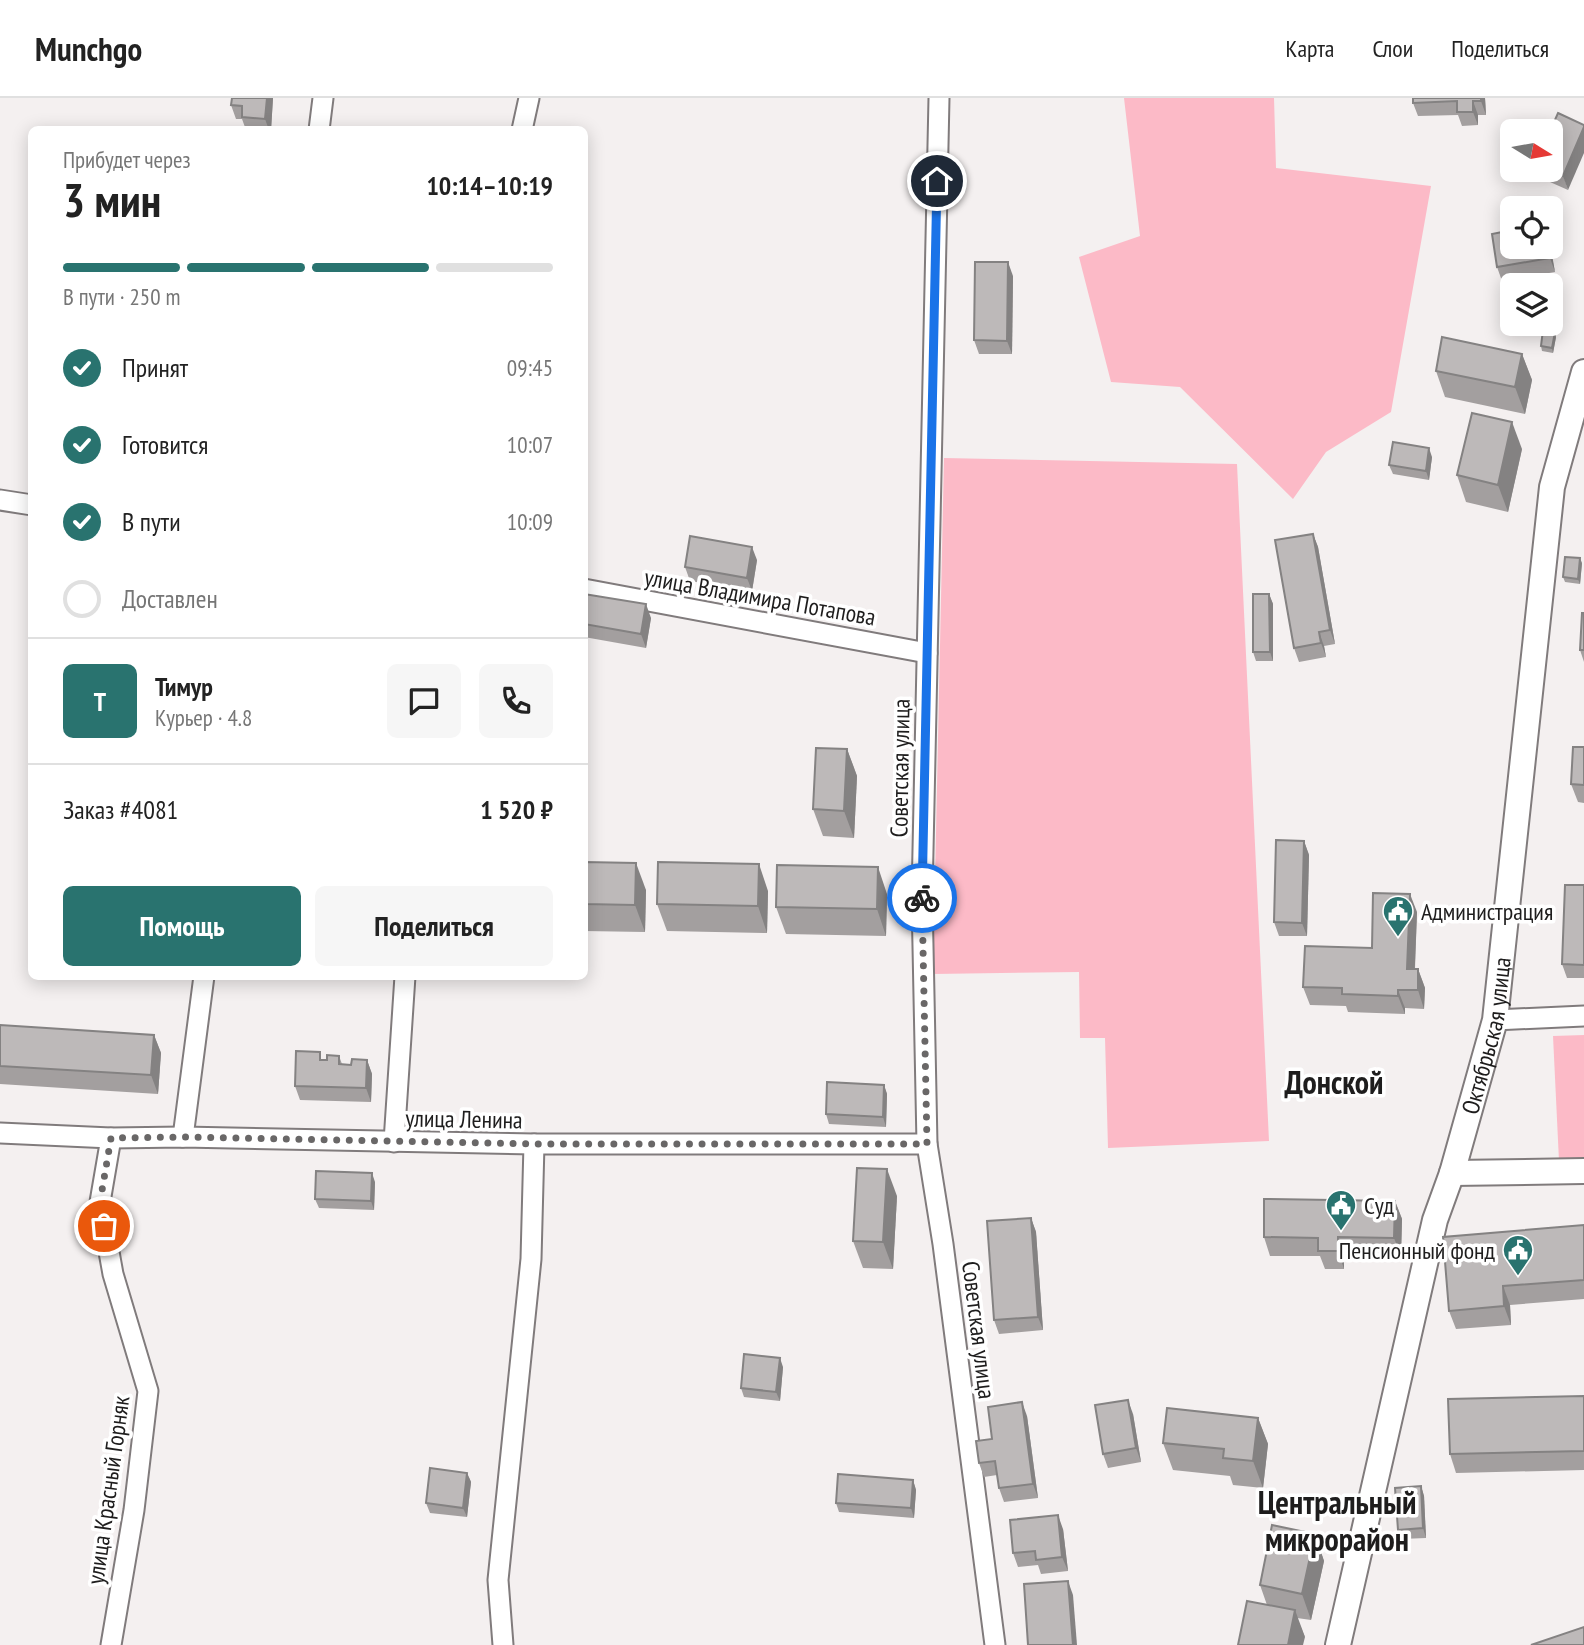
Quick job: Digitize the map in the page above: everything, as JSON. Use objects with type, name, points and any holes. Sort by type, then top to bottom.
[{"type":"main road","name":"Октябрьская улица","points":[[1338,1645],[1436,1220],[1495,1020],[1552,487],[1584,372]]},
{"type":"main road","points":[[1452,1173],[1584,1171]]},
{"type":"street","points":[[319,126],[323,98]]},
{"type":"street","points":[[523,126],[529,98]]},
{"type":"street","name":"Советская улица","points":[[939,98],[922,897],[927,1144],[945,1258],[995,1645]]},
{"type":"street","points":[[0,500],[28,504]]},
{"type":"street","name":"улица Владимира Потапова","points":[[588,590],[927,653]]},
{"type":"street","points":[[183,1137],[203,980]]},
{"type":"street","points":[[394,1142],[405,980]]},
{"type":"street","points":[[1495,1020],[1584,1016]]},
{"type":"street","name":"улица Ленина","points":[[0,1133],[111,1138],[534,1144],[927,1144]]},
{"type":"street","name":"улица Красный Горняк","points":[[111,1138],[100,1202],[113,1274],[148,1391],[134,1510],[111,1645]]},
{"type":"street","points":[[503,1645],[498,1580],[531,1259],[534,1144]]},
{"type":"shaded area","points":[[1124,98],[1274,98],[1276,168],[1431,186],[1391,412],[1326,452],[1293,499],[1180,387],[1111,382],[1079,257],[1140,236]]},
{"type":"shaded area","points":[[944,458],[1237,464],[1269,1141],[1108,1148],[1105,1038],[1080,1038],[1079,972],[933,974]]},
{"type":"shaded area","points":[[1584,1035],[1584,1160],[1559,1161],[1553,1036]]},
{"type":"building","points":[[232,98],[267,98],[265,119],[242,117],[242,106],[231,105]]},
{"type":"building","points":[[1413,98],[1481,98],[1481,101],[1473,101],[1473,112],[1457,112],[1457,101],[1413,103]]},
{"type":"building","points":[[1558,113],[1584,125],[1563,176],[1563,119],[1555,119]]},
{"type":"building","points":[[1500,232],[1500,259],[1544,259],[1497,267],[1492,234]]},
{"type":"building","points":[[975,262],[1008,262],[1007,341],[974,340]]},
{"type":"building","points":[[1542,336],[1554,336],[1552,348],[1541,346]]},
{"type":"building","points":[[1442,337],[1522,354],[1515,387],[1436,371]]},
{"type":"building","points":[[1472,413],[1512,422],[1498,485],[1457,475]]},
{"type":"building","points":[[1393,442],[1429,448],[1426,471],[1389,465]]},
{"type":"building","points":[[1313,534],[1330,630],[1319,632],[1321,643],[1294,648],[1275,540]]},
{"type":"building","points":[[690,536],[752,547],[747,578],[685,567]]},
{"type":"building","points":[[1565,557],[1580,558],[1578,579],[1563,577]]},
{"type":"building","points":[[1253,594],[1269,594],[1270,652],[1253,652]]},
{"type":"building","points":[[588,595],[646,604],[641,634],[588,625]]},
{"type":"building","points":[[1582,613],[1584,650],[1580,650]]},
{"type":"building","points":[[1573,747],[1584,747],[1584,785],[1571,784]]},
{"type":"building","points":[[816,748],[847,749],[844,811],[813,809]]},
{"type":"building","points":[[1276,840],[1304,841],[1302,923],[1274,922]]},
{"type":"building","points":[[588,862],[636,863],[635,905],[588,904]]},
{"type":"building","points":[[658,862],[759,864],[758,906],[657,904]]},
{"type":"building","points":[[777,865],[878,867],[877,909],[776,907]]},
{"type":"building","points":[[1565,885],[1584,885],[1584,965],[1562,964]]},
{"type":"building","name":"Администрация","points":[[1373,893],[1410,894],[1407,969],[1418,969],[1418,990],[1398,990],[1398,996],[1342,994],[1342,988],[1303,987],[1305,946],[1372,948]]},
{"type":"building","points":[[0,1025],[154,1035],[151,1075],[0,1066]]},
{"type":"building","points":[[296,1051],[320,1052],[320,1060],[327,1060],[327,1055],[339,1056],[339,1064],[351,1065],[352,1059],[367,1060],[366,1088],[295,1086]]},
{"type":"building","points":[[827,1082],[884,1085],[883,1117],[826,1114]]},
{"type":"building","points":[[857,1168],[887,1169],[883,1242],[853,1241]]},
{"type":"building","points":[[316,1171],[372,1173],[371,1201],[315,1199]]},
{"type":"building","points":[[1264,1199],[1395,1201],[1394,1238],[1338,1237],[1338,1251],[1318,1251],[1318,1238],[1264,1237]]},
{"type":"building","points":[[1031,1218],[1038,1317],[994,1320],[987,1221]]},
{"type":"building","name":"Пенсионный фонд","points":[[1584,1225],[1584,1280],[1503,1286],[1504,1306],[1449,1311],[1443,1237]]},
{"type":"building","points":[[744,1354],[780,1358],[776,1392],[741,1388]]},
{"type":"building","points":[[1584,1396],[1584,1451],[1450,1454],[1448,1399]]},
{"type":"building","points":[[1128,1400],[1136,1448],[1103,1454],[1095,1405]]},
{"type":"building","points":[[1022,1402],[1033,1484],[999,1488],[995,1461],[979,1463],[976,1441],[992,1439],[988,1407]]},
{"type":"building","points":[[1167,1408],[1258,1418],[1253,1461],[1223,1458],[1224,1449],[1163,1443]]},
{"type":"building","points":[[430,1468],[467,1473],[463,1508],[426,1503]]},
{"type":"building","points":[[838,1474],[913,1480],[911,1508],[836,1503]]},
{"type":"building","points":[[1421,1486],[1423,1528],[1398,1530],[1395,1488]]},
{"type":"building","points":[[1058,1515],[1062,1557],[1036,1560],[1035,1551],[1013,1553],[1010,1520]]},
{"type":"building","points":[[1272,1525],[1315,1534],[1302,1594],[1260,1585]]},
{"type":"building","points":[[1068,1581],[1073,1645],[1028,1645],[1024,1584]]},
{"type":"building","points":[[1247,1601],[1295,1610],[1288,1645],[1238,1645]]},
{"type":"building","points":[[1584,1627],[1584,1645],[1531,1645]]},
{"type":"way so far","points":[[104,1226],[100,1202],[111,1138],[534,1144],[927,1144],[922,898]]},
{"type":"place","name":"Администрация","points":[[1398,938]]},
{"type":"place","name":"Суд","points":[[1341,1232]]},
{"type":"place","name":"Пенсионный фонд","points":[[1518,1277]]},
{"type":"district","name":"Донской","points":[[1334,1082]]},
{"type":"district","name":"Центральный микрорайон","points":[[1337,1520]]},
{"type":"route","points":[[922,898],[937,181]]}]
